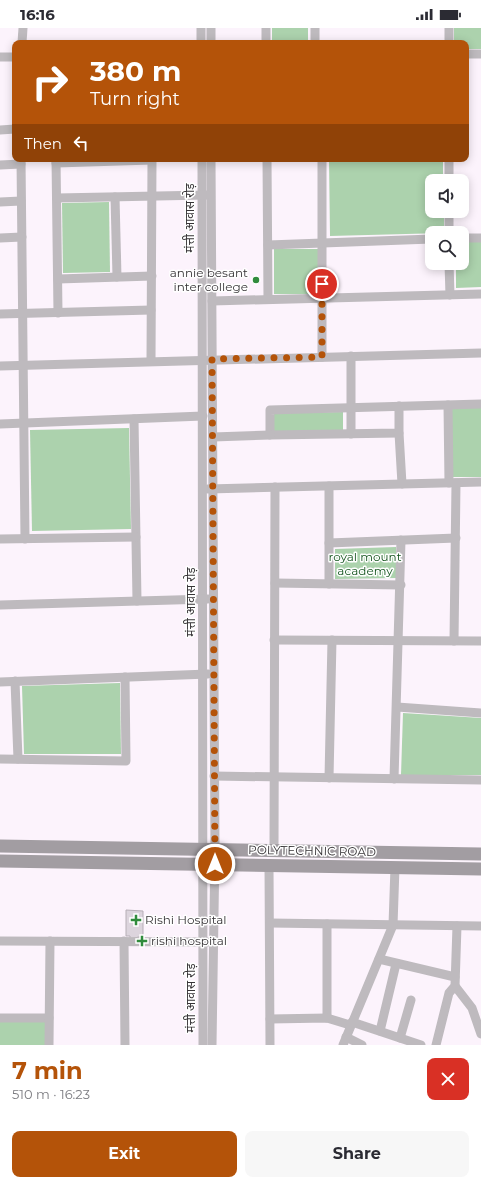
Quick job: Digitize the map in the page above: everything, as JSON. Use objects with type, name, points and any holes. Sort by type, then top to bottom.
[{"type":"street","points":[[22,40],[23,28]]},
{"type":"street","points":[[201,28],[201,40]]},
{"type":"street","points":[[211,28],[211,40]]},
{"type":"street","points":[[266,28],[266,40]]},
{"type":"street","points":[[315,28],[315,40]]},
{"type":"street","points":[[449,28],[449,40]]},
{"type":"street","points":[[469,54],[481,54]]},
{"type":"street","points":[[0,58],[12,57]]},
{"type":"street","points":[[0,130],[12,130]]},
{"type":"street","points":[[0,165],[16,162]]},
{"type":"street","points":[[21,162],[25,539]]},
{"type":"street","points":[[56,162],[58,313]]},
{"type":"street","points":[[151,361],[152,162]]},
{"type":"street","name":"मंत्ती आवास रोड़","points":[[202,162],[203,673],[209,849],[203,942],[203,1045]]},
{"type":"street","points":[[209,849],[214,776],[212,162]]},
{"type":"street","points":[[267,162],[268,299]]},
{"type":"street","points":[[322,162],[322,357]]},
{"type":"street","points":[[449,162],[449,174]]},
{"type":"street","points":[[57,198],[212,194]]},
{"type":"street","points":[[115,196],[116,277]]},
{"type":"street","points":[[0,202],[21,201]]},
{"type":"street","points":[[0,238],[22,238]]},
{"type":"street","points":[[469,238],[481,238]]},
{"type":"street","points":[[268,245],[425,239]]},
{"type":"street","points":[[449,270],[450,294]]},
{"type":"street","points":[[58,278],[152,276]]},
{"type":"street","points":[[212,301],[481,294]]},
{"type":"street","points":[[0,314],[152,310]]},
{"type":"street","points":[[0,366],[212,359],[481,353]]},
{"type":"street","points":[[351,356],[351,434]]},
{"type":"street","points":[[270,435],[270,410],[481,404]]},
{"type":"street","points":[[448,405],[456,538],[454,641]]},
{"type":"street","points":[[399,406],[402,484]]},
{"type":"street","points":[[0,424],[203,416]]},
{"type":"street","points":[[134,419],[136,601]]},
{"type":"street","points":[[213,437],[399,433]]},
{"type":"street","points":[[203,489],[481,482]]},
{"type":"street","points":[[329,584],[330,486]]},
{"type":"street","points":[[274,850],[275,487]]},
{"type":"street","points":[[0,539],[136,537]]},
{"type":"street","points":[[329,543],[456,538]]},
{"type":"street","points":[[394,779],[401,585],[401,540]]},
{"type":"street","points":[[275,583],[401,585]]},
{"type":"street","points":[[0,605],[214,599]]},
{"type":"street","points":[[274,640],[481,641]]},
{"type":"street","points":[[329,778],[332,640]]},
{"type":"street","points":[[0,682],[203,673],[214,675]]},
{"type":"street","points":[[0,758],[126,761],[125,677]]},
{"type":"street","points":[[15,681],[18,759]]},
{"type":"street","points":[[397,707],[481,713]]},
{"type":"street","points":[[214,776],[481,780]]},
{"type":"street","name":"POLYTECHNIC ROAD","points":[[0,846],[481,854]]},
{"type":"street","points":[[0,861],[481,869]]},
{"type":"street","points":[[209,864],[213,942],[212,1045]]},
{"type":"street","points":[[269,865],[270,1045]]},
{"type":"street","points":[[362,1045],[345,1041],[351,1023],[393,925],[395,868]]},
{"type":"street","points":[[270,923],[481,926]]},
{"type":"street","points":[[327,1018],[328,924]]},
{"type":"street","points":[[436,1045],[449,993],[455,982],[457,926]]},
{"type":"street","points":[[0,941],[213,942]]},
{"type":"street","points":[[49,1045],[50,941]]},
{"type":"street","points":[[124,941],[125,1045]]},
{"type":"street","points":[[379,959],[455,982],[472,1008],[481,1034]]},
{"type":"street","points":[[380,1031],[396,964]]},
{"type":"street","points":[[400,1038],[411,1000]]},
{"type":"street","points":[[0,1018],[49,1018]]},
{"type":"street","points":[[270,1019],[327,1018],[380,1031],[421,1045]]},
{"type":"green space","points":[[272,28],[308,28],[308,40],[272,40]]},
{"type":"green space","points":[[454,28],[481,28],[481,49],[469,49],[469,40],[454,40]]},
{"type":"green space","points":[[329,162],[443,162],[443,174],[425,174],[425,218],[444,218],[444,226],[425,226],[425,234],[330,236]]},
{"type":"green space","points":[[109,202],[110,272],[63,273],[62,203]]},
{"type":"green space","points":[[469,242],[481,242],[481,287],[456,288],[456,270],[469,270]]},
{"type":"green space","points":[[274,249],[318,249],[318,294],[274,294]]},
{"type":"green space","points":[[452,408],[481,408],[481,477],[452,477]]},
{"type":"green space","points":[[343,412],[343,431],[274,431],[274,413]]},
{"type":"green space","points":[[129,428],[131,529],[32,531],[30,430]]},
{"type":"green space","name":"royal mount academy","points":[[396,547],[396,578],[335,579],[335,549]]},
{"type":"green space","points":[[120,683],[121,754],[24,754],[22,686]]},
{"type":"green space","points":[[403,713],[481,718],[481,775],[401,775]]},
{"type":"green space","points":[[0,1022],[45,1022],[45,1045],[0,1045]]},
{"type":"building","points":[[126,910],[143,911],[143,936],[130,939],[130,936],[126,936]]},
{"type":"place","name":"annie besant inter college","points":[[256,280]]},
{"type":"place","name":"Rishi Hospital","points":[[136,920]]},
{"type":"place","name":"rishi hospital","points":[[142,941]]},
{"type":"route","points":[[215,864],[212,359],[322,357],[322,284]]}]
